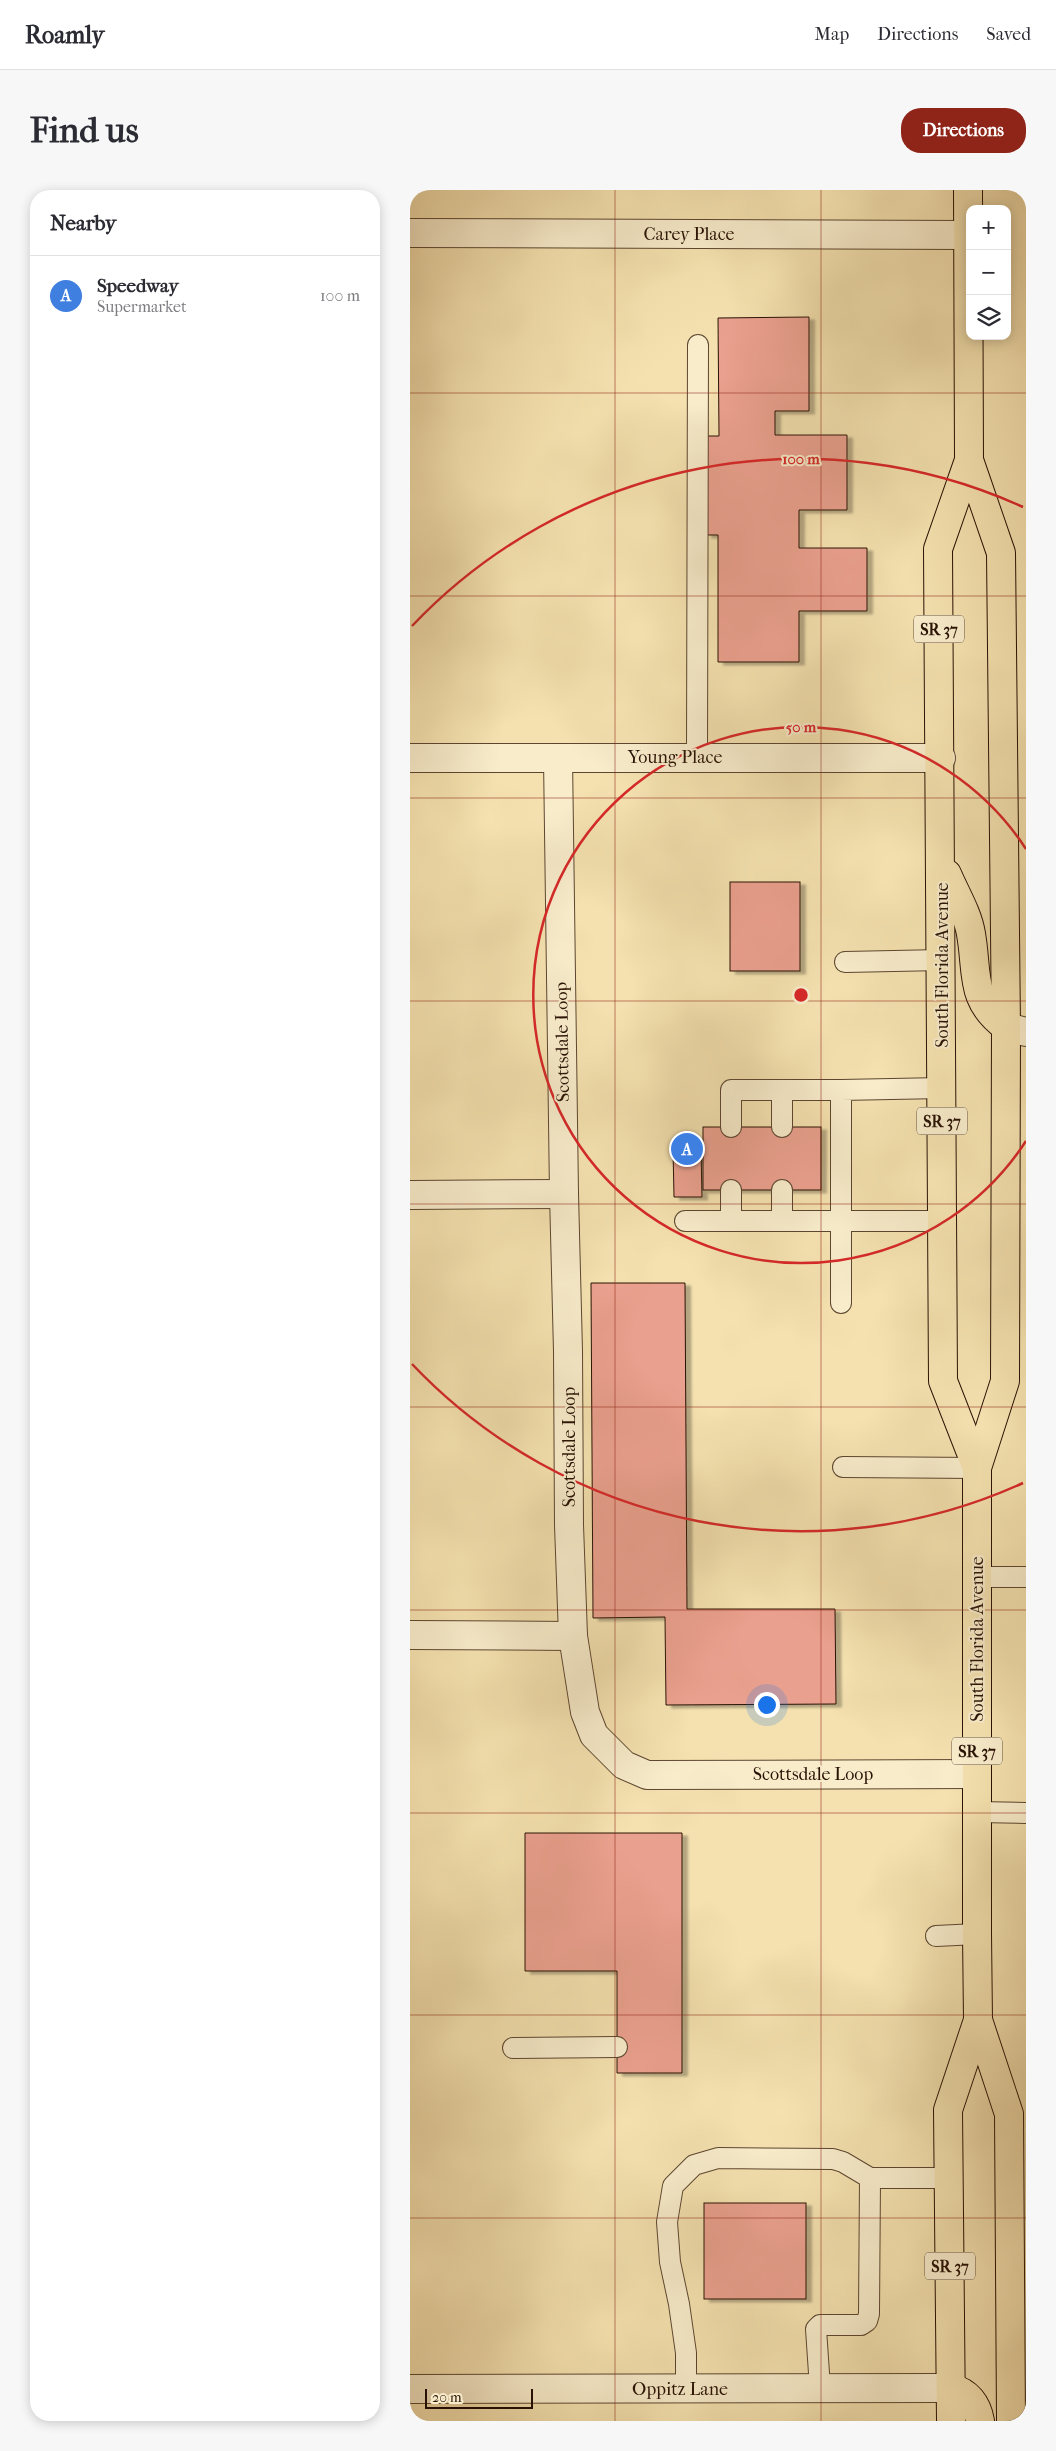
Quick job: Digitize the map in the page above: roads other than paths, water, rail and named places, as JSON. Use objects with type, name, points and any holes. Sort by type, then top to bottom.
[{"type":"main road","name":"South Florida Avenue","points":[[968,190],[968,205]]},
{"type":"main road","name":"South Florida Avenue","points":[[968,250],[969,460],[1001,553],[1016,1030],[1004,1381],[977,1468],[978,2020],[1009,2114],[1018,2181],[1018,2372],[1011,2421]]},
{"type":"main road","name":"South Florida Avenue","points":[[969,460],[938,549],[941,758],[943,1381],[977,1468]]},
{"type":"main road","points":[[941,861],[971,933],[974,979],[978,992],[992,1017],[1016,1030]]},
{"type":"main road","name":"South Florida Avenue","points":[[951,2421],[948,2110],[978,2020]]},
{"type":"main road","points":[[951,2388],[962,2390],[973,2401],[980,2421]]},
{"type":"street","name":"Carey Place","points":[[410,233],[966,235]]},
{"type":"street","name":"Young Place","points":[[410,758],[941,758]]},
{"type":"street","name":"Scottsdale Loop","points":[[558,758],[569,1525],[573,1636],[585,1712],[594,1735],[624,1765],[647,1775],[977,1774]]},
{"type":"street","points":[[410,1195],[564,1194]]},
{"type":"street","points":[[410,1635],[573,1636]]},
{"type":"street","name":"Oppitz Lane","points":[[410,2389],[951,2388]]},
{"type":"lane","points":[[697,757],[698,345]]},
{"type":"lane","points":[[846,962],[942,960]]},
{"type":"lane","points":[[731,1127],[731,1090],[942,1088]]},
{"type":"lane","points":[[782,1090],[782,1127]]},
{"type":"lane","points":[[841,1090],[841,1303]]},
{"type":"lane","points":[[731,1190],[731,1221]]},
{"type":"lane","points":[[782,1190],[782,1221]]},
{"type":"lane","points":[[685,1221],[942,1221]]},
{"type":"lane","points":[[843,1467],[977,1468]]},
{"type":"lane","points":[[977,1577],[1026,1577]]},
{"type":"lane","points":[[977,1812],[1026,1812]]},
{"type":"lane","points":[[936,1936],[977,1934]]},
{"type":"lane","points":[[513,2048],[617,2047]]},
{"type":"lane","points":[[686,2389],[686,2353],[679,2304],[670,2262],[667,2222],[673,2186],[694,2165],[718,2158],[833,2159],[843,2162],[870,2178],[949,2178]]},
{"type":"lane","points":[[820,2388],[816,2329],[820,2326],[861,2326],[869,2314],[870,2178]]},
{"type":"place","name":"Speedway","points":[[687,1149]]}]
